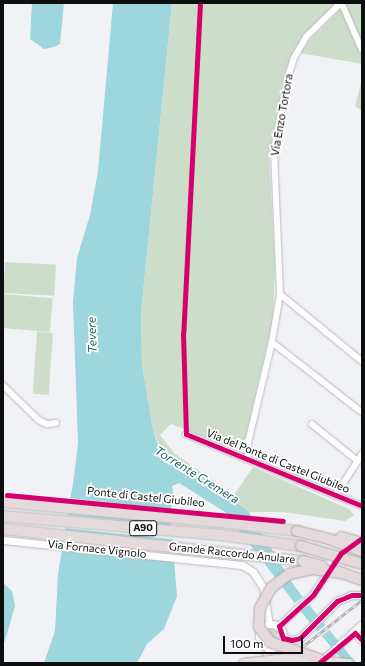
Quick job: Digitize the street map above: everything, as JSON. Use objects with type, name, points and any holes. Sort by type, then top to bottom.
[{"type":"highway","name":"A90","points":[[5,502],[283,529],[329,539],[362,551]]},
{"type":"highway","name":"Grande Raccordo Anulare","points":[[3,516],[282,543],[318,550],[362,564]]},
{"type":"highway","name":"Grande Raccordo Anulare","points":[[3,529],[278,557],[303,561],[362,580]]},
{"type":"highway","points":[[297,531],[319,532],[362,543]]},
{"type":"highway","points":[[322,659],[270,642],[259,628],[260,608],[271,588],[289,574],[313,569],[343,573]]},
{"type":"highway","points":[[243,663],[280,658],[322,659],[349,663]]},
{"type":"street","points":[[341,3],[362,49]]},
{"type":"street","name":"Via Enzo Tortora","points":[[248,458],[248,443],[272,342],[280,294],[274,149],[289,74],[294,58],[306,37],[341,3]]},
{"type":"street","points":[[280,294],[362,361]]},
{"type":"street","points":[[272,342],[362,412]]},
{"type":"street","points":[[3,385],[39,420],[47,424],[56,424]]},
{"type":"street","points":[[312,424],[358,461]]},
{"type":"street","name":"Via del Ponte di Castel Giubileo","points":[[186,434],[229,453],[248,458],[362,506]]},
{"type":"street","points":[[336,495],[362,454]]},
{"type":"street","name":"Via Fornace Vignolo","points":[[3,540],[242,564],[256,576],[266,597],[266,617],[269,624]]},
{"type":"street","points":[[279,626],[311,597],[326,575]]},
{"type":"street","points":[[283,638],[296,640],[306,633],[340,600],[352,595],[362,595]]},
{"type":"street","points":[[270,648],[263,644],[259,638],[260,630],[269,624],[279,626]]},
{"type":"street","points":[[322,659],[346,642],[362,624]]},
{"type":"street","points":[[264,663],[270,648],[280,644],[283,638],[279,626]]},
{"type":"street","points":[[355,632],[362,640]]},
{"type":"green space","points":[[172,3],[336,3],[308,31],[295,48],[286,69],[269,155],[275,268],[273,319],[243,449],[239,451],[171,424],[160,435],[174,453],[234,495],[253,467],[349,509],[354,515],[345,521],[283,512],[249,512],[225,494],[163,454],[153,430],[142,365],[141,313]]},
{"type":"green space","points":[[347,3],[362,3],[362,64],[300,53],[314,35]]},
{"type":"green space","points":[[362,80],[362,111],[355,106]]},
{"type":"green space","points":[[5,262],[56,265],[54,296],[3,293]]},
{"type":"green space","points":[[3,294],[53,298],[50,332],[3,328]]},
{"type":"green space","points":[[37,332],[53,333],[49,395],[33,394]]},
{"type":"green space","points":[[270,628],[278,632],[276,641],[264,632]]},
{"type":"water","points":[[32,3],[64,3],[60,44],[44,49],[30,39]]},
{"type":"water","name":"Tevere","points":[[113,3],[172,3],[141,313],[142,365],[153,430],[159,448],[163,454],[225,494],[249,512],[295,587],[356,663],[345,663],[306,618],[225,512],[179,483],[172,486],[174,500],[170,510],[177,596],[164,629],[147,644],[137,663],[44,663],[55,631],[58,574],[78,443],[73,302],[77,258],[90,215],[98,171]]},
{"type":"water","points":[[3,583],[12,591],[15,606],[3,647]]},
{"type":"pier","points":[[69,498],[172,509],[173,522],[66,513]]},
{"type":"pier","points":[[224,514],[255,517],[265,534],[236,529]]},
{"type":"pier","points":[[66,515],[173,526],[172,539],[65,528]]},
{"type":"pier","points":[[63,530],[175,542],[173,560],[61,548]]},
{"type":"pier","points":[[304,596],[310,604],[300,612],[294,604]]},
{"type":"pier","points":[[327,624],[331,629],[321,637],[317,632]]},
{"type":"tunnel","points":[[328,571],[341,553],[362,538]]},
{"type":"railway","points":[[282,663],[362,600]]},
{"type":"cycle path","points":[[200,3],[183,333],[186,434],[362,506]]},
{"type":"cycle path","name":"Ponte di Castel Giubileo","points":[[7,495],[283,521]]},
{"type":"cycle path","points":[[362,538],[341,553],[313,595],[279,626],[283,638],[292,640],[300,638],[337,601],[352,595],[362,595]]},
{"type":"cycle path","points":[[319,663],[355,633],[362,640]]},
{"type":"water label","name":"Torrente Cremera","points":[[197,475]]}]
